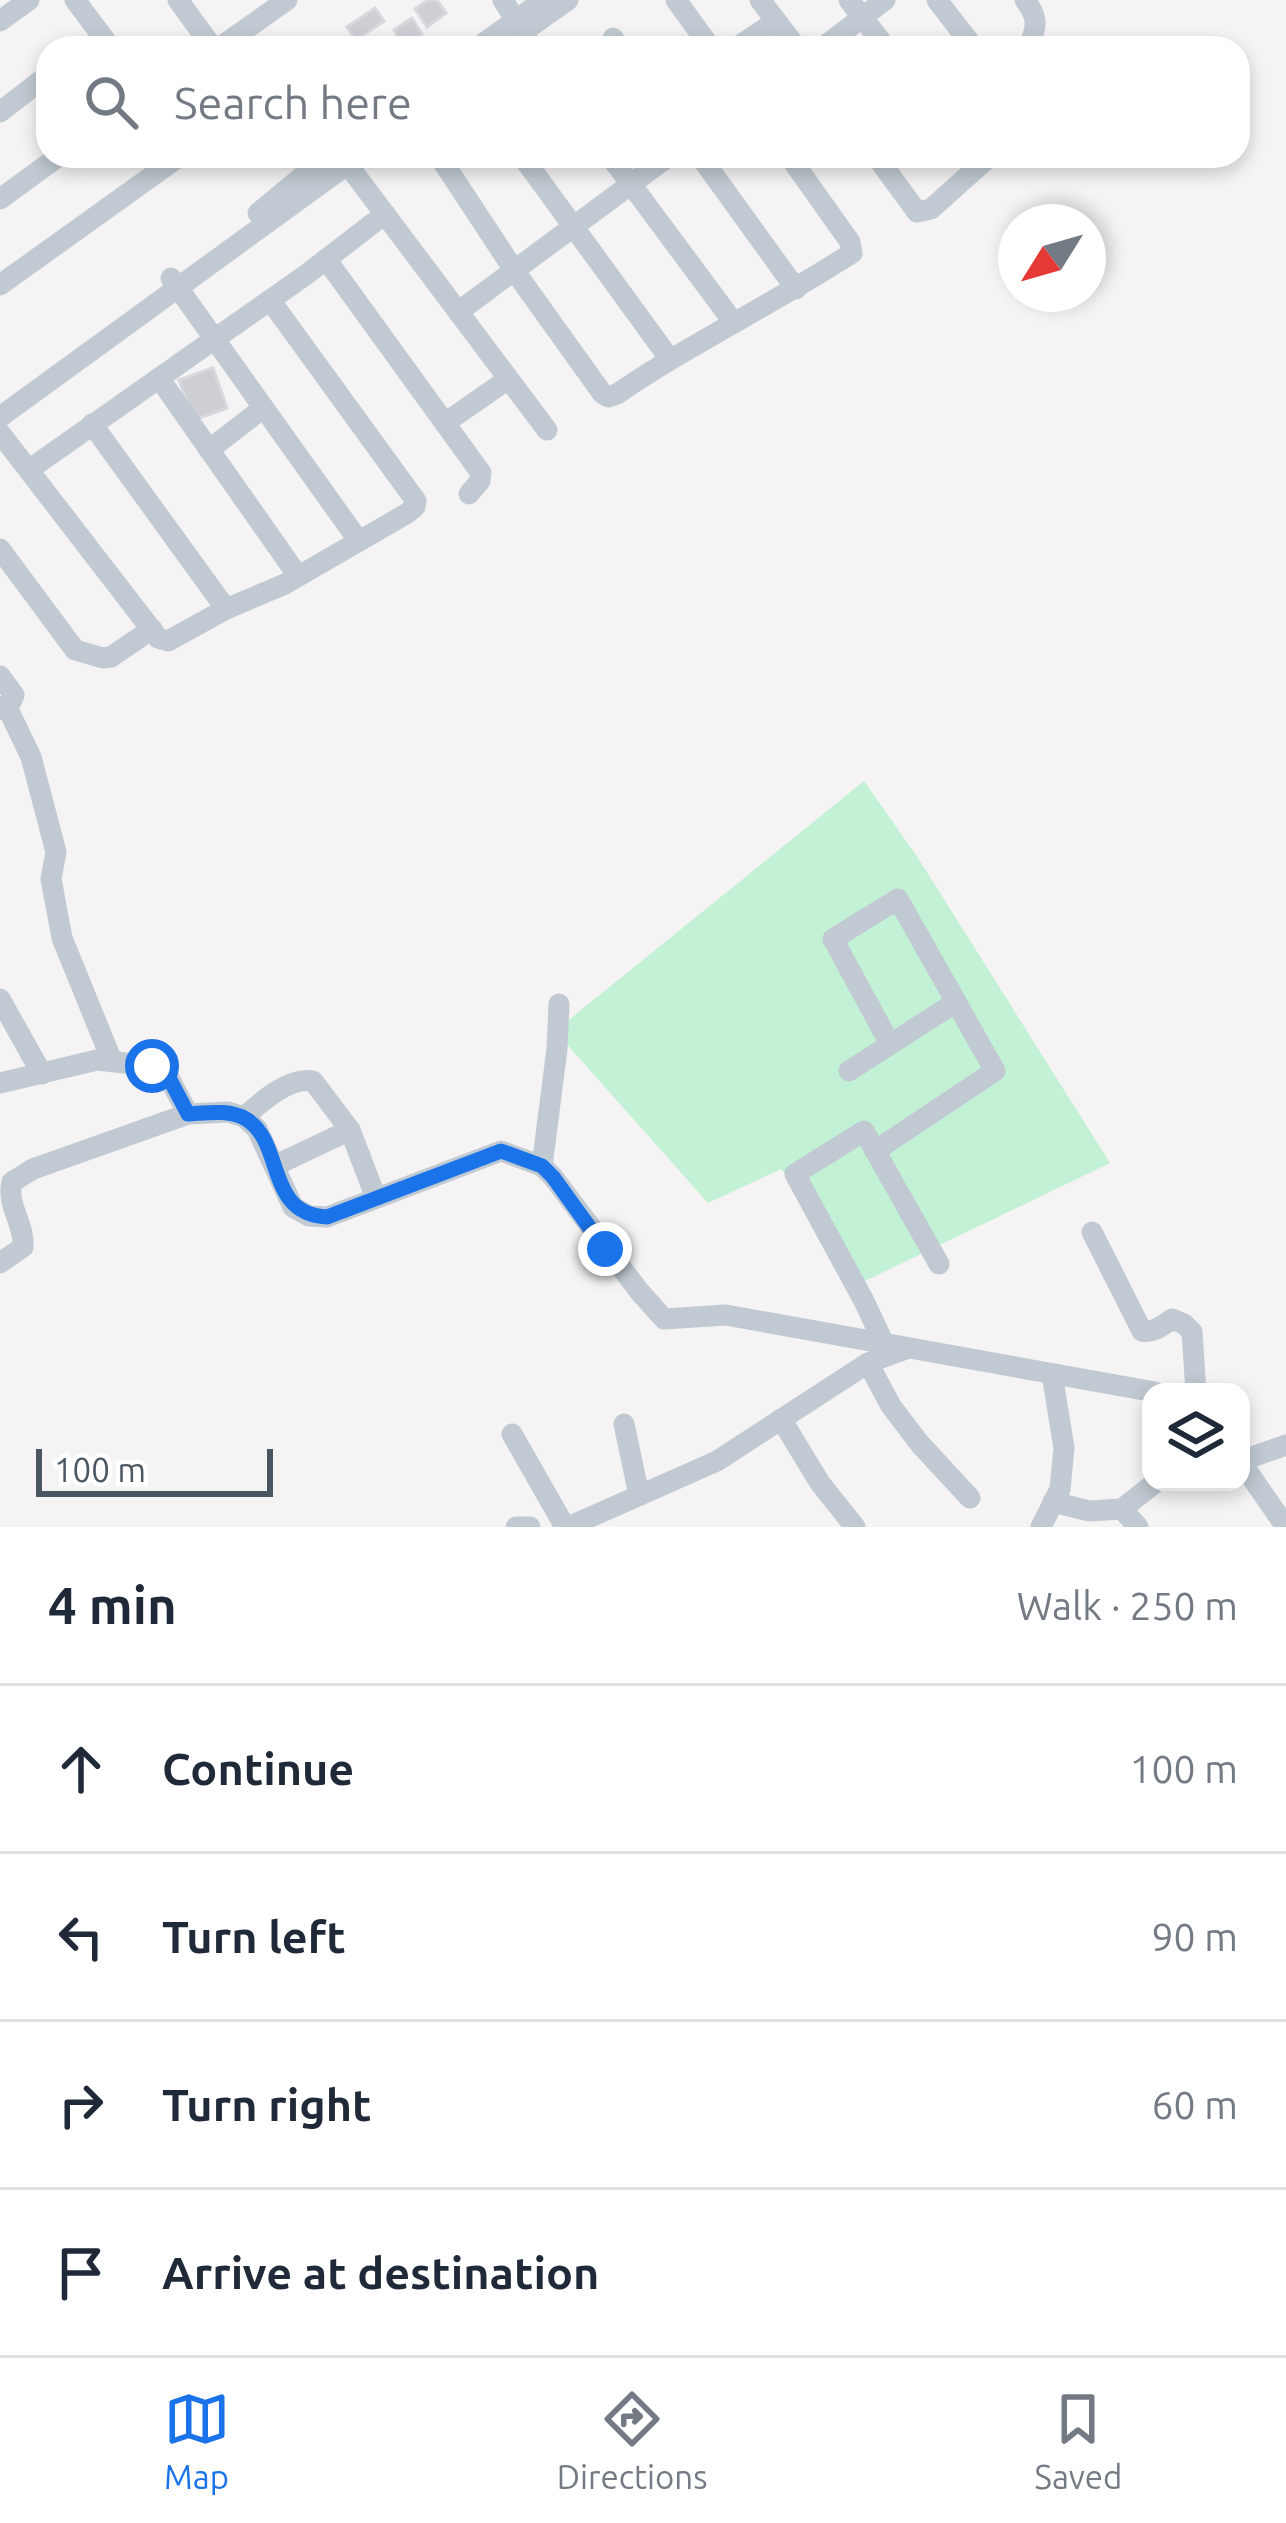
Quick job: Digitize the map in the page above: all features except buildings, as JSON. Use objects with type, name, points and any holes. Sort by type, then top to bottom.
[{"type":"street","points":[[0,21],[29,0]]},
{"type":"street","points":[[76,0],[95,36]]},
{"type":"street","points":[[178,0],[206,36]]},
{"type":"street","points":[[234,36],[287,0]]},
{"type":"street","points":[[518,25],[544,0]]},
{"type":"street","points":[[518,25],[568,0]]},
{"type":"street","points":[[676,0],[702,36]]},
{"type":"street","points":[[760,0],[788,36]]},
{"type":"street","points":[[832,36],[856,9],[885,0]]},
{"type":"street","points":[[937,0],[965,36]]},
{"type":"street","points":[[1025,0],[1035,13],[1033,36]]},
{"type":"street","points":[[856,9],[877,36]]},
{"type":"street","points":[[753,36],[776,20]]},
{"type":"street","points":[[0,112],[36,84]]},
{"type":"street","points":[[0,199],[43,168]]},
{"type":"street","points":[[0,286],[163,168]]},
{"type":"street","points":[[352,168],[547,430]]},
{"type":"street","points":[[448,168],[514,270],[608,397],[852,253],[797,168]]},
{"type":"street","points":[[531,168],[669,358]]},
{"type":"street","points":[[619,168],[734,323]]},
{"type":"street","points":[[458,312],[652,168]]},
{"type":"street","points":[[709,168],[796,290]]},
{"type":"street","points":[[885,168],[921,213],[932,209],[970,168]]},
{"type":"street","points":[[270,300],[416,501],[415,507],[298,576],[168,641],[158,638],[1,427],[122,330],[303,173]]},
{"type":"street","points":[[29,470],[386,214]]},
{"type":"street","points":[[326,259],[481,472],[469,494]]},
{"type":"street","points":[[174,282],[358,540]]},
{"type":"street","points":[[0,400],[174,282]]},
{"type":"street","points":[[159,378],[298,576]]},
{"type":"street","points":[[445,423],[508,379]]},
{"type":"street","points":[[209,450],[263,408]]},
{"type":"street","points":[[92,424],[226,610]]},
{"type":"street","points":[[0,549],[75,650],[111,657],[152,629]]},
{"type":"street","points":[[0,676],[14,695],[3,707],[31,757],[56,851],[51,879],[62,938],[112,1061]]},
{"type":"street","points":[[875,1151],[995,1071],[898,899],[833,939],[890,1044]]},
{"type":"street","points":[[0,998],[42,1074]]},
{"type":"street","points":[[849,1071],[956,1001]]},
{"type":"street","points":[[542,1166],[559,1004]]},
{"type":"street","points":[[0,1083],[97,1060],[112,1061],[160,1069],[188,1114]]},
{"type":"street","points":[[244,1118],[301,1079],[314,1082],[350,1130],[376,1198]]},
{"type":"street","points":[[0,1264],[22,1247],[24,1236],[9,1194],[12,1182],[33,1168],[188,1114],[228,1112],[257,1129],[293,1207],[309,1216],[327,1217],[501,1151],[542,1166],[553,1177],[664,1319],[726,1316],[1142,1390]]},
{"type":"street","points":[[274,1166],[350,1130]]},
{"type":"street","points":[[895,1346],[864,1301],[795,1174],[864,1131],[939,1264]]},
{"type":"street","points":[[1093,1232],[1142,1331],[1147,1333],[1172,1318],[1192,1333],[1195,1383]]},
{"type":"street","points":[[512,1434],[567,1527],[717,1461],[895,1346]]},
{"type":"street","points":[[868,1364],[890,1406],[970,1498]]},
{"type":"street","points":[[1041,1527],[1060,1489],[1064,1448],[1052,1374]]},
{"type":"street","points":[[781,1420],[820,1484],[855,1527]]},
{"type":"street","points":[[624,1424],[639,1496]]},
{"type":"street","points":[[1250,1459],[1286,1445]]},
{"type":"street","points":[[1250,1475],[1286,1527]]},
{"type":"street","points":[[1053,1502],[1089,1511],[1122,1509],[1145,1491]]},
{"type":"street","points":[[1122,1509],[1138,1527]]},
{"type":"street","points":[[516,1527],[530,1527]]},
{"type":"green space","points":[[864,781],[918,858],[1110,1163],[865,1281],[781,1169],[708,1203],[555,1031]]},
{"type":"route","points":[[152,1066],[167,1074],[188,1114],[228,1112],[257,1129],[293,1207],[309,1216],[327,1217],[501,1151],[542,1166],[605,1249]]}]
